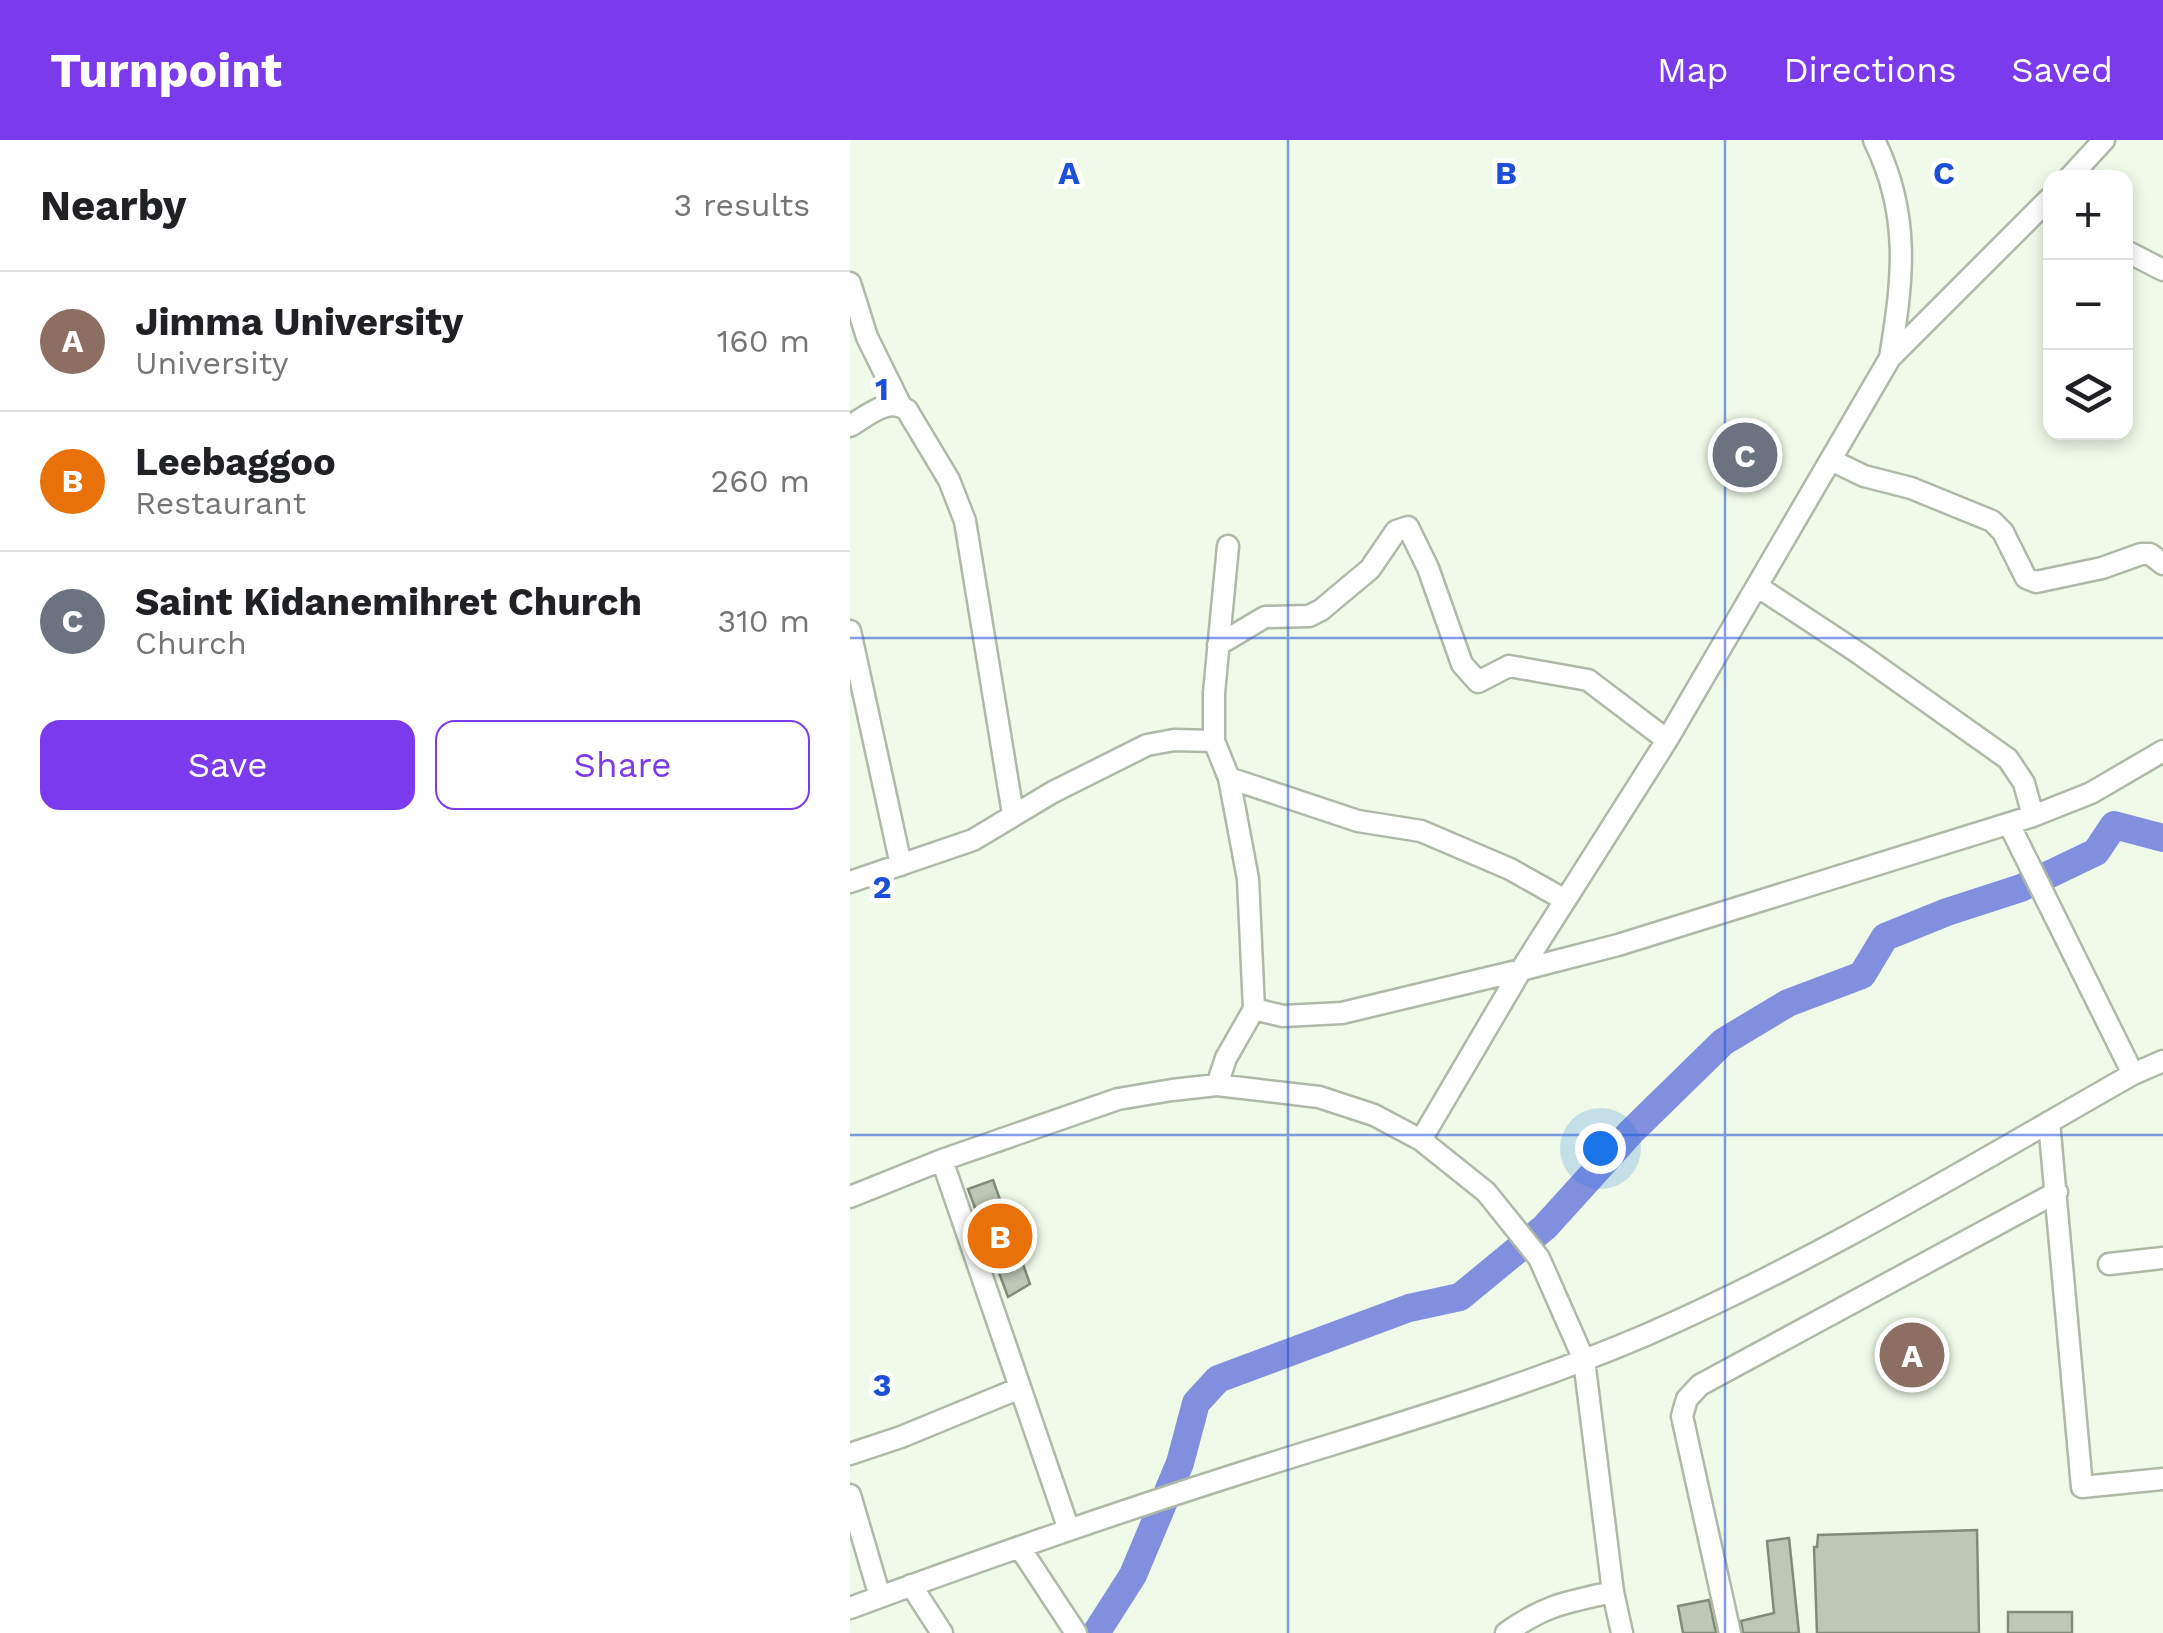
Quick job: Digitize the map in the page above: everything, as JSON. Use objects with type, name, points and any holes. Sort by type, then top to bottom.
[{"type":"street","points":[[1874,140],[1900,216],[1901,290],[1890,358]]},
{"type":"street","points":[[2076,170],[2104,140]]},
{"type":"street","points":[[1421,1140],[1520,970],[1667,740],[1890,358],[2043,211]]},
{"type":"street","points":[[2133,255],[2163,270]]},
{"type":"street","points":[[850,283],[868,337],[900,404],[949,480],[965,521],[1013,814]]},
{"type":"street","points":[[850,426],[890,404],[900,404]]},
{"type":"street","points":[[1830,460],[1992,521],[2004,532],[2026,578],[2036,582],[2102,568],[2140,554],[2150,554],[2163,564]]},
{"type":"street","points":[[1218,645],[1264,617],[1309,616],[1322,610],[1370,569],[1396,531],[1408,527],[1471,678],[1478,682],[1489,679],[1509,666],[1588,680],[1667,740]]},
{"type":"street","points":[[1218,1086],[1226,1058],[1254,1009],[1248,879],[1230,778],[1214,742],[1214,693],[1228,546]]},
{"type":"street","points":[[1757,586],[2008,758],[2024,783],[2032,816]]},
{"type":"street","points":[[850,630],[858,703],[901,866]]},
{"type":"street","points":[[850,882],[973,840],[1013,814],[1146,744],[1174,740],[1214,742]]},
{"type":"street","points":[[1254,1009],[1284,1016],[1342,1013],[1618,946],[2032,816],[2091,793],[2163,751]]},
{"type":"street","points":[[1230,778],[1358,822],[1421,831],[1510,869],[1565,900]]},
{"type":"street","points":[[2009,824],[2133,1074]]},
{"type":"street","points":[[850,1608],[1246,1471],[1429,1417],[1648,1334],[1764,1278],[2133,1074],[2163,1062]]},
{"type":"street","points":[[850,1198],[942,1160],[1118,1099],[1218,1086],[1319,1097],[1374,1116],[1421,1140],[1490,1197],[1539,1258],[1584,1360],[1622,1633]]},
{"type":"street","points":[[2049,1122],[2082,1487],[2163,1478]]},
{"type":"street","points":[[942,1160],[1069,1530]]},
{"type":"street","points":[[1730,1633],[1682,1416],[1687,1399],[1700,1385],[2057,1192]]},
{"type":"street","points":[[2109,1264],[2163,1258]]},
{"type":"street","points":[[850,1454],[900,1438],[1020,1388]]},
{"type":"street","points":[[850,1496],[880,1597]]},
{"type":"street","points":[[1020,1548],[1076,1633]]},
{"type":"street","points":[[910,1585],[942,1633]]},
{"type":"street","points":[[1506,1633],[1536,1612],[1556,1604],[1614,1592]]},
{"type":"building","points":[[1741,425],[1771,438],[1772,460],[1759,482],[1722,480],[1716,451],[1729,426]]},
{"type":"building","points":[[993,1180],[1030,1284],[1008,1297],[968,1189]]},
{"type":"building","points":[[1977,1530],[1979,1633],[1817,1633],[1814,1547],[1818,1535]]},
{"type":"building","points":[[1789,1538],[1799,1633],[1743,1633],[1741,1621],[1774,1613],[1767,1541]]},
{"type":"building","points":[[1709,1600],[1716,1633],[1683,1633],[1678,1606]]},
{"type":"building","points":[[2008,1612],[2072,1612],[2072,1633],[2008,1633]]},
{"type":"waterway","points":[[1096,1633],[1133,1575],[1180,1463],[1196,1403],[1218,1379],[1409,1308],[1460,1297],[1545,1227],[1631,1132],[1723,1042],[1788,1003],[1862,975],[1885,937],[2021,888],[2096,852],[2114,825],[2163,838]]},
{"type":"place","name":"Saint Kidanemihret Church","points":[[1745,455]]},
{"type":"place","name":"Leebaggoo","points":[[1000,1236]]},
{"type":"place","name":"Jimma University","points":[[1912,1355]]}]
